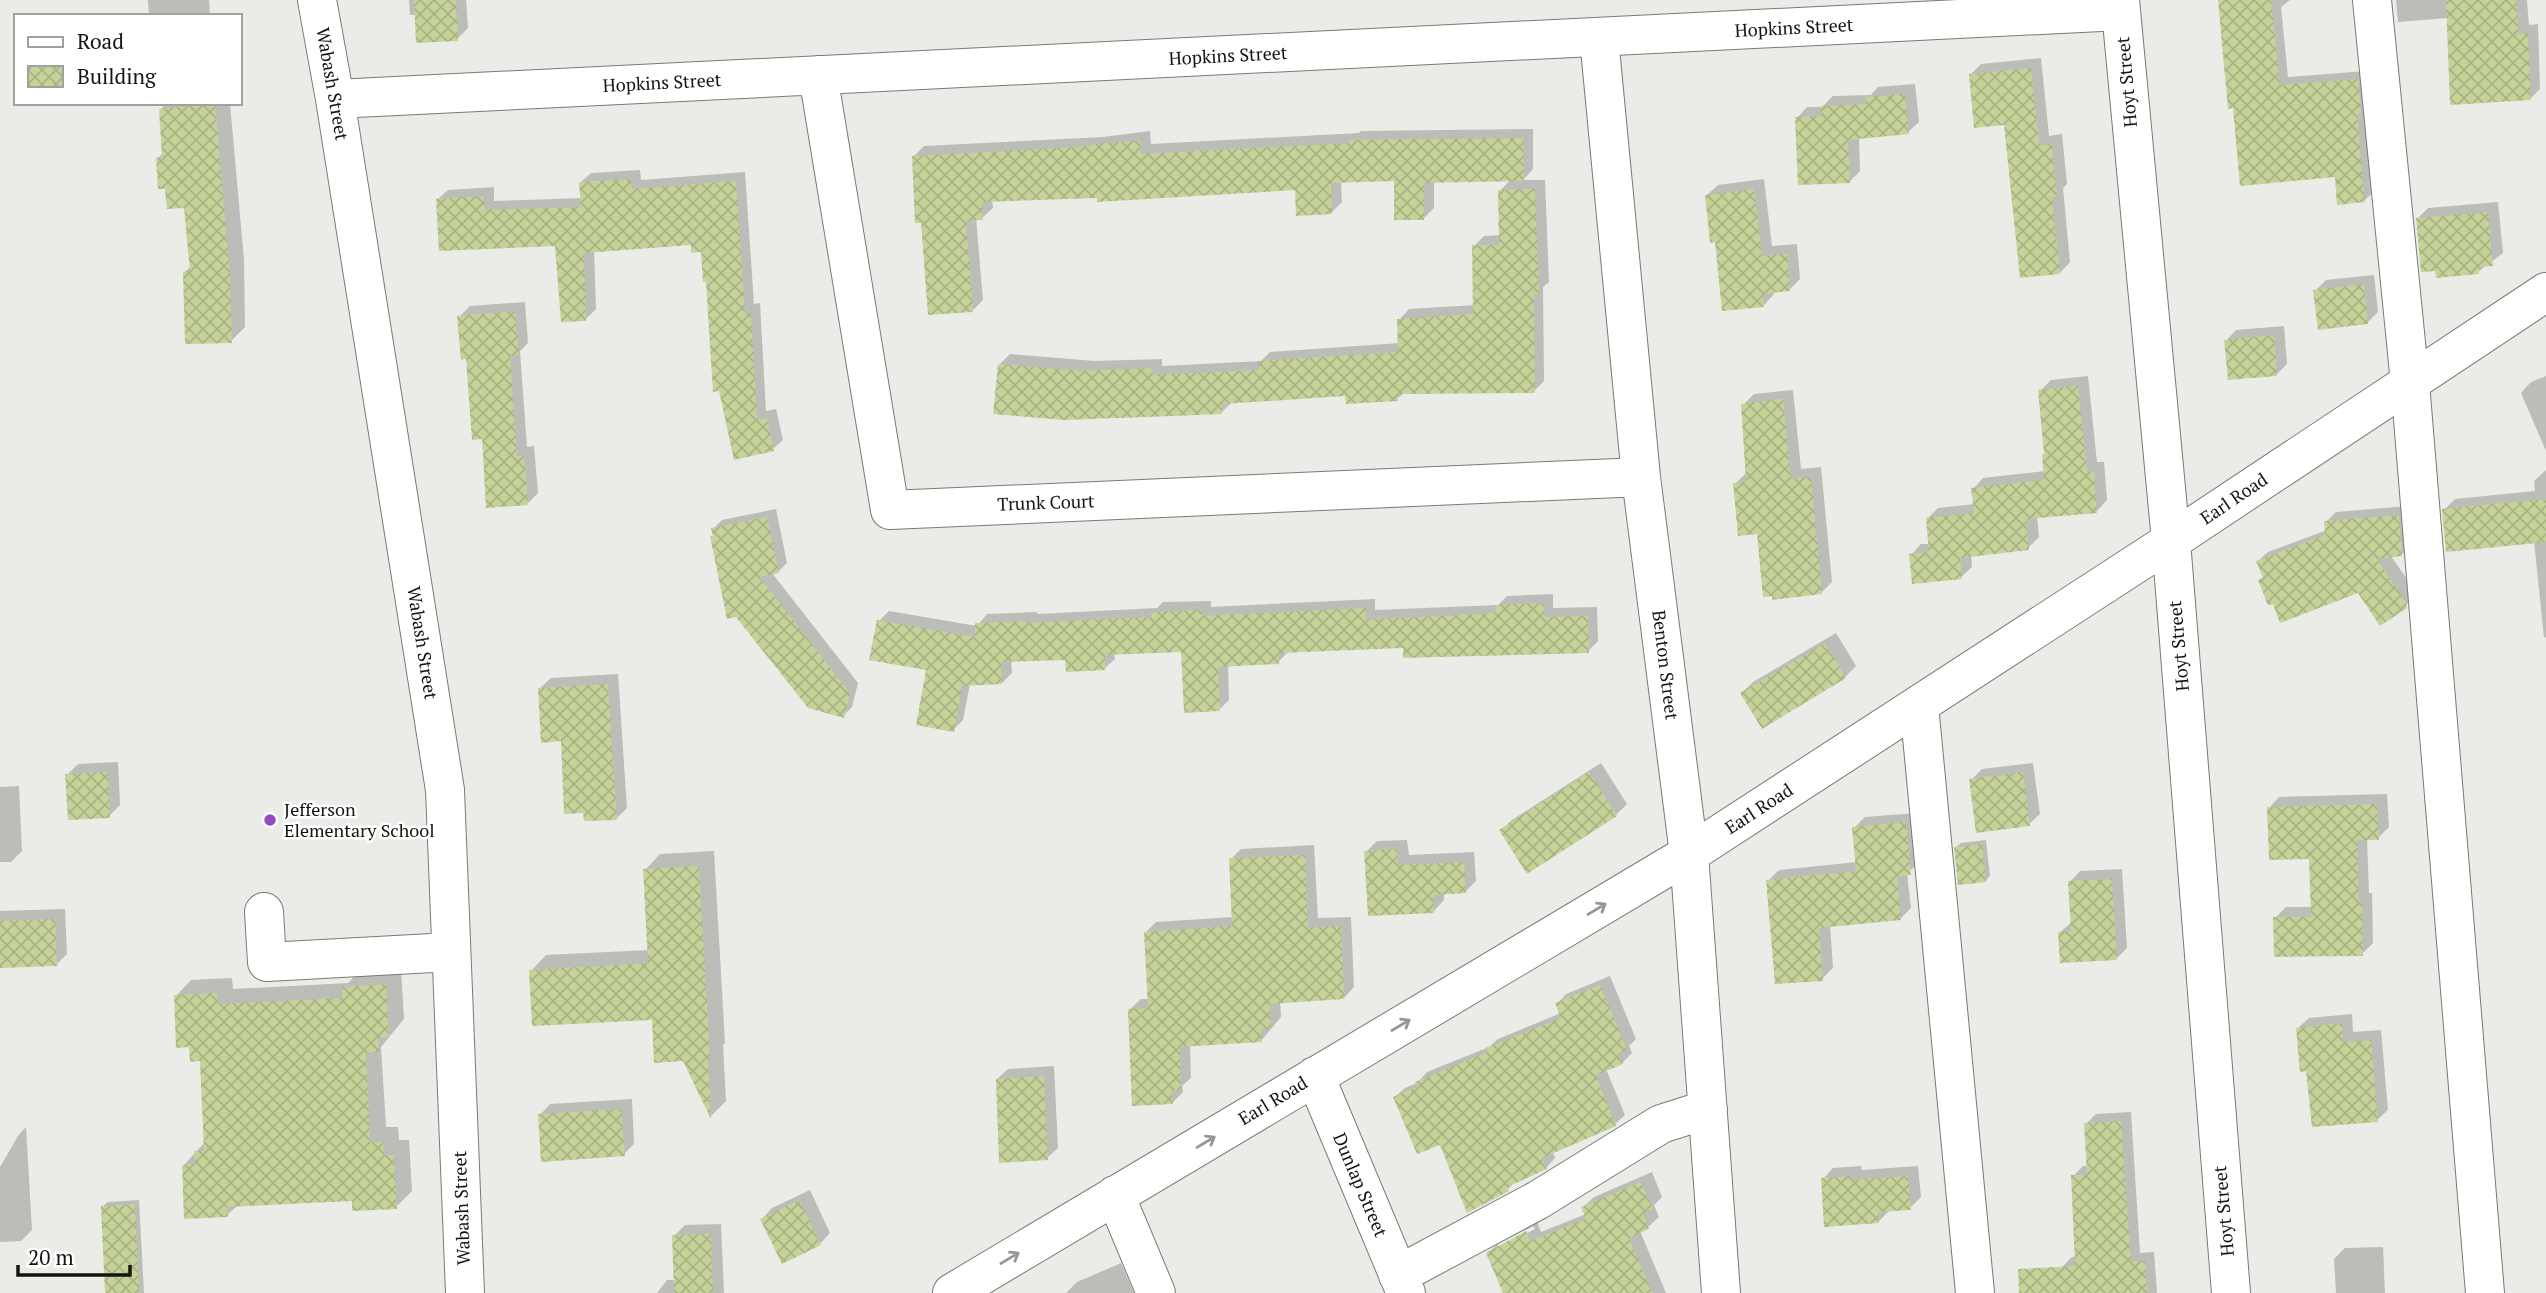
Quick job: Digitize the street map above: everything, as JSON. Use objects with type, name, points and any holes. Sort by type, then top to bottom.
[{"type":"street","name":"Wabash Street","points":[[317,0],[445,790],[465,1293]]},
{"type":"street","points":[[2372,0],[2410,383],[2485,1293]]},
{"type":"street","name":"Hopkins Street","points":[[335,99],[1599,38],[2120,6]]},
{"type":"street","name":"Hoyt Street","points":[[2120,6],[2171,541],[2231,1293]]},
{"type":"street","name":"Benton Street","points":[[1599,38],[1641,477],[1689,854],[1721,1293]]},
{"type":"street","name":"Trunk Court","points":[[818,75],[890,510],[1641,477]]},
{"type":"street","name":"Earl Road","points":[[952,1293],[1689,854],[2171,541],[2546,292]]},
{"type":"street","points":[[1919,705],[1975,1293]]},
{"type":"street","points":[[264,912],[267,962],[452,952]]},
{"type":"street","name":"Dunlap Street","points":[[1315,1076],[1402,1284]]},
{"type":"street","points":[[1402,1284],[1661,1124],[1708,1109]]},
{"type":"street","points":[[1115,1195],[1156,1293]]},
{"type":"building","points":[[414,0],[456,0],[458,41],[416,43]]},
{"type":"building","points":[[2218,0],[2271,0],[2280,85],[2358,79],[2361,114],[2357,114],[2365,202],[2337,205],[2335,177],[2240,186],[2233,108],[2228,109]]},
{"type":"building","points":[[2446,0],[2516,0],[2519,34],[2528,33],[2531,100],[2450,105]]},
{"type":"building","points":[[2031,68],[2039,145],[2052,144],[2057,197],[2052,197],[2060,274],[2020,278],[2004,125],[1974,128],[1969,74]]},
{"type":"building","points":[[1905,94],[1909,134],[1848,140],[1850,183],[1798,185],[1795,117],[1821,116],[1821,106],[1866,104],[1865,97]]},
{"type":"building","points":[[215,105],[230,275],[232,343],[185,344],[183,272],[190,271],[184,208],[167,209],[165,189],[158,189],[156,158],[162,157],[159,109]]},
{"type":"building","points":[[1523,138],[1524,181],[1424,183],[1424,220],[1394,220],[1394,181],[1331,183],[1332,214],[1296,216],[1295,190],[1097,202],[1097,198],[982,202],[983,220],[966,221],[973,312],[928,315],[921,223],[915,223],[912,156],[1140,141],[1141,154],[1349,143],[1349,140]]},
{"type":"building","points":[[631,179],[632,189],[736,181],[745,313],[751,313],[757,420],[767,418],[774,451],[734,460],[719,391],[713,392],[706,282],[703,282],[701,252],[691,253],[691,245],[584,253],[586,321],[561,322],[555,246],[439,251],[436,199],[484,196],[485,210],[581,207],[579,182]]},
{"type":"building","points":[[1535,189],[1539,294],[1534,294],[1535,393],[1398,394],[1398,401],[1346,404],[1345,396],[1222,404],[1222,414],[1173,416],[1064,420],[993,414],[998,364],[1082,371],[1152,368],[1152,375],[1259,370],[1258,361],[1398,352],[1397,319],[1473,314],[1472,245],[1499,245],[1498,190]]},
{"type":"building","points":[[1754,189],[1762,256],[1787,254],[1790,291],[1763,294],[1764,307],[1722,311],[1715,242],[1710,243],[1705,195]]},
{"type":"building","points":[[2488,212],[2493,266],[2479,267],[2479,274],[2436,278],[2435,271],[2421,272],[2416,218]]},
{"type":"building","points":[[2364,284],[2368,324],[2318,330],[2313,290]]},
{"type":"building","points":[[515,311],[519,355],[510,356],[517,456],[524,456],[528,505],[486,508],[482,439],[472,440],[466,359],[461,360],[457,316]]},
{"type":"building","points":[[2274,335],[2277,376],[2228,380],[2224,340]]},
{"type":"building","points":[[2078,386],[2087,472],[2094,471],[2097,513],[2026,519],[2029,550],[1960,558],[1962,579],[1912,584],[1909,554],[1929,552],[1926,518],[1974,513],[1971,488],[2044,480],[2038,390]]},
{"type":"building","points":[[1783,399],[1791,479],[1811,477],[1822,594],[1772,600],[1772,596],[1763,597],[1757,534],[1738,536],[1733,483],[1746,482],[1741,404]]},
{"type":"building","points":[[2546,499],[2546,542],[2446,552],[2442,509]]},
{"type":"building","points":[[2399,515],[2402,556],[2377,559],[2406,602],[2407,608],[2380,626],[2358,593],[2280,623],[2273,604],[2268,605],[2258,580],[2263,578],[2256,561],[2325,535],[2324,521]]},
{"type":"building","points":[[767,517],[779,573],[759,577],[850,693],[844,718],[808,708],[736,617],[727,619],[710,536],[713,536],[711,528]]},
{"type":"building","points":[[1544,603],[1544,617],[1588,616],[1589,653],[1403,658],[1403,648],[1279,653],[1279,664],[1218,667],[1220,711],[1184,713],[1181,652],[1105,655],[1105,670],[1066,672],[1065,660],[1001,662],[1002,684],[962,686],[954,732],[916,725],[926,670],[869,660],[877,620],[975,637],[975,623],[1152,617],[1152,612],[1202,610],[1202,616],[1366,608],[1366,620],[1496,613],[1495,605]]},
{"type":"building","points":[[1825,643],[1846,678],[1762,729],[1740,693]]},
{"type":"building","points":[[608,684],[617,820],[584,821],[583,813],[564,814],[561,741],[541,743],[538,688]]},
{"type":"building","points":[[108,772],[110,818],[68,820],[65,774]]},
{"type":"building","points":[[1589,772],[1617,816],[1527,874],[1499,830]]},
{"type":"building","points":[[2023,772],[2030,826],[1976,833],[1969,779]]},
{"type":"building","points":[[2377,804],[2379,840],[2357,840],[2363,956],[2274,957],[2273,917],[2311,917],[2309,859],[2269,860],[2267,807]]},
{"type":"building","points":[[1906,822],[1911,875],[1897,876],[1901,920],[1819,928],[1823,981],[1775,984],[1766,880],[1856,871],[1852,827]]},
{"type":"building","points":[[1982,844],[1986,882],[1958,885],[1954,847]]},
{"type":"building","points":[[1397,849],[1398,865],[1464,862],[1466,893],[1433,895],[1434,913],[1368,916],[1364,851]]},
{"type":"building","points":[[1305,855],[1308,928],[1341,926],[1344,999],[1270,1004],[1271,1029],[1261,1029],[1262,1042],[1180,1047],[1181,1090],[1172,1090],[1173,1104],[1132,1106],[1128,1009],[1148,1008],[1144,932],[1232,926],[1229,858]]},
{"type":"building","points":[[699,866],[711,1119],[683,1061],[654,1063],[652,1020],[532,1026],[529,970],[648,963],[643,869]]},
{"type":"building","points":[[2112,879],[2117,960],[2060,963],[2058,932],[2071,931],[2068,881]]},
{"type":"building","points":[[55,919],[57,966],[0,968],[0,921]]},
{"type":"building","points":[[386,984],[389,1037],[378,1038],[379,1052],[366,1053],[370,1142],[383,1142],[384,1155],[394,1155],[397,1209],[352,1211],[352,1201],[227,1207],[228,1217],[184,1219],[182,1165],[195,1164],[194,1151],[204,1151],[200,1061],[190,1062],[189,1047],[176,1048],[174,995],[217,993],[218,1004],[342,998],[342,987]]},
{"type":"building","points":[[1600,985],[1627,1050],[1618,1053],[1623,1064],[1596,1075],[1616,1126],[1542,1158],[1547,1169],[1507,1187],[1509,1191],[1467,1213],[1440,1145],[1417,1154],[1393,1097],[1417,1087],[1415,1082],[1488,1052],[1486,1048],[1561,1018],[1555,1003]]},
{"type":"building","points":[[2342,1023],[2343,1042],[2371,1040],[2378,1122],[2312,1127],[2306,1071],[2300,1072],[2296,1028]]},
{"type":"building","points":[[1044,1076],[1048,1160],[999,1163],[996,1079]]},
{"type":"building","points":[[621,1109],[625,1156],[541,1162],[538,1114]]},
{"type":"building","points":[[2121,1121],[2131,1262],[2145,1261],[2147,1293],[2019,1293],[2018,1269],[2075,1266],[2071,1175],[2087,1175],[2084,1123]]},
{"type":"building","points":[[1851,1176],[1852,1180],[1908,1176],[1911,1210],[1878,1212],[1879,1223],[1824,1227],[1821,1178]]},
{"type":"building","points":[[1641,1182],[1653,1209],[1643,1213],[1649,1229],[1629,1238],[1652,1293],[1503,1293],[1486,1253],[1526,1231],[1530,1241],[1586,1219],[1581,1207]]},
{"type":"building","points":[[799,1200],[821,1245],[782,1264],[760,1219]]},
{"type":"building","points":[[135,1204],[139,1293],[105,1293],[101,1206]]},
{"type":"building","points":[[711,1234],[713,1293],[674,1293],[672,1235]]},
{"type":"place","name":"Jefferson Elementary School","points":[[270,820]]}]
